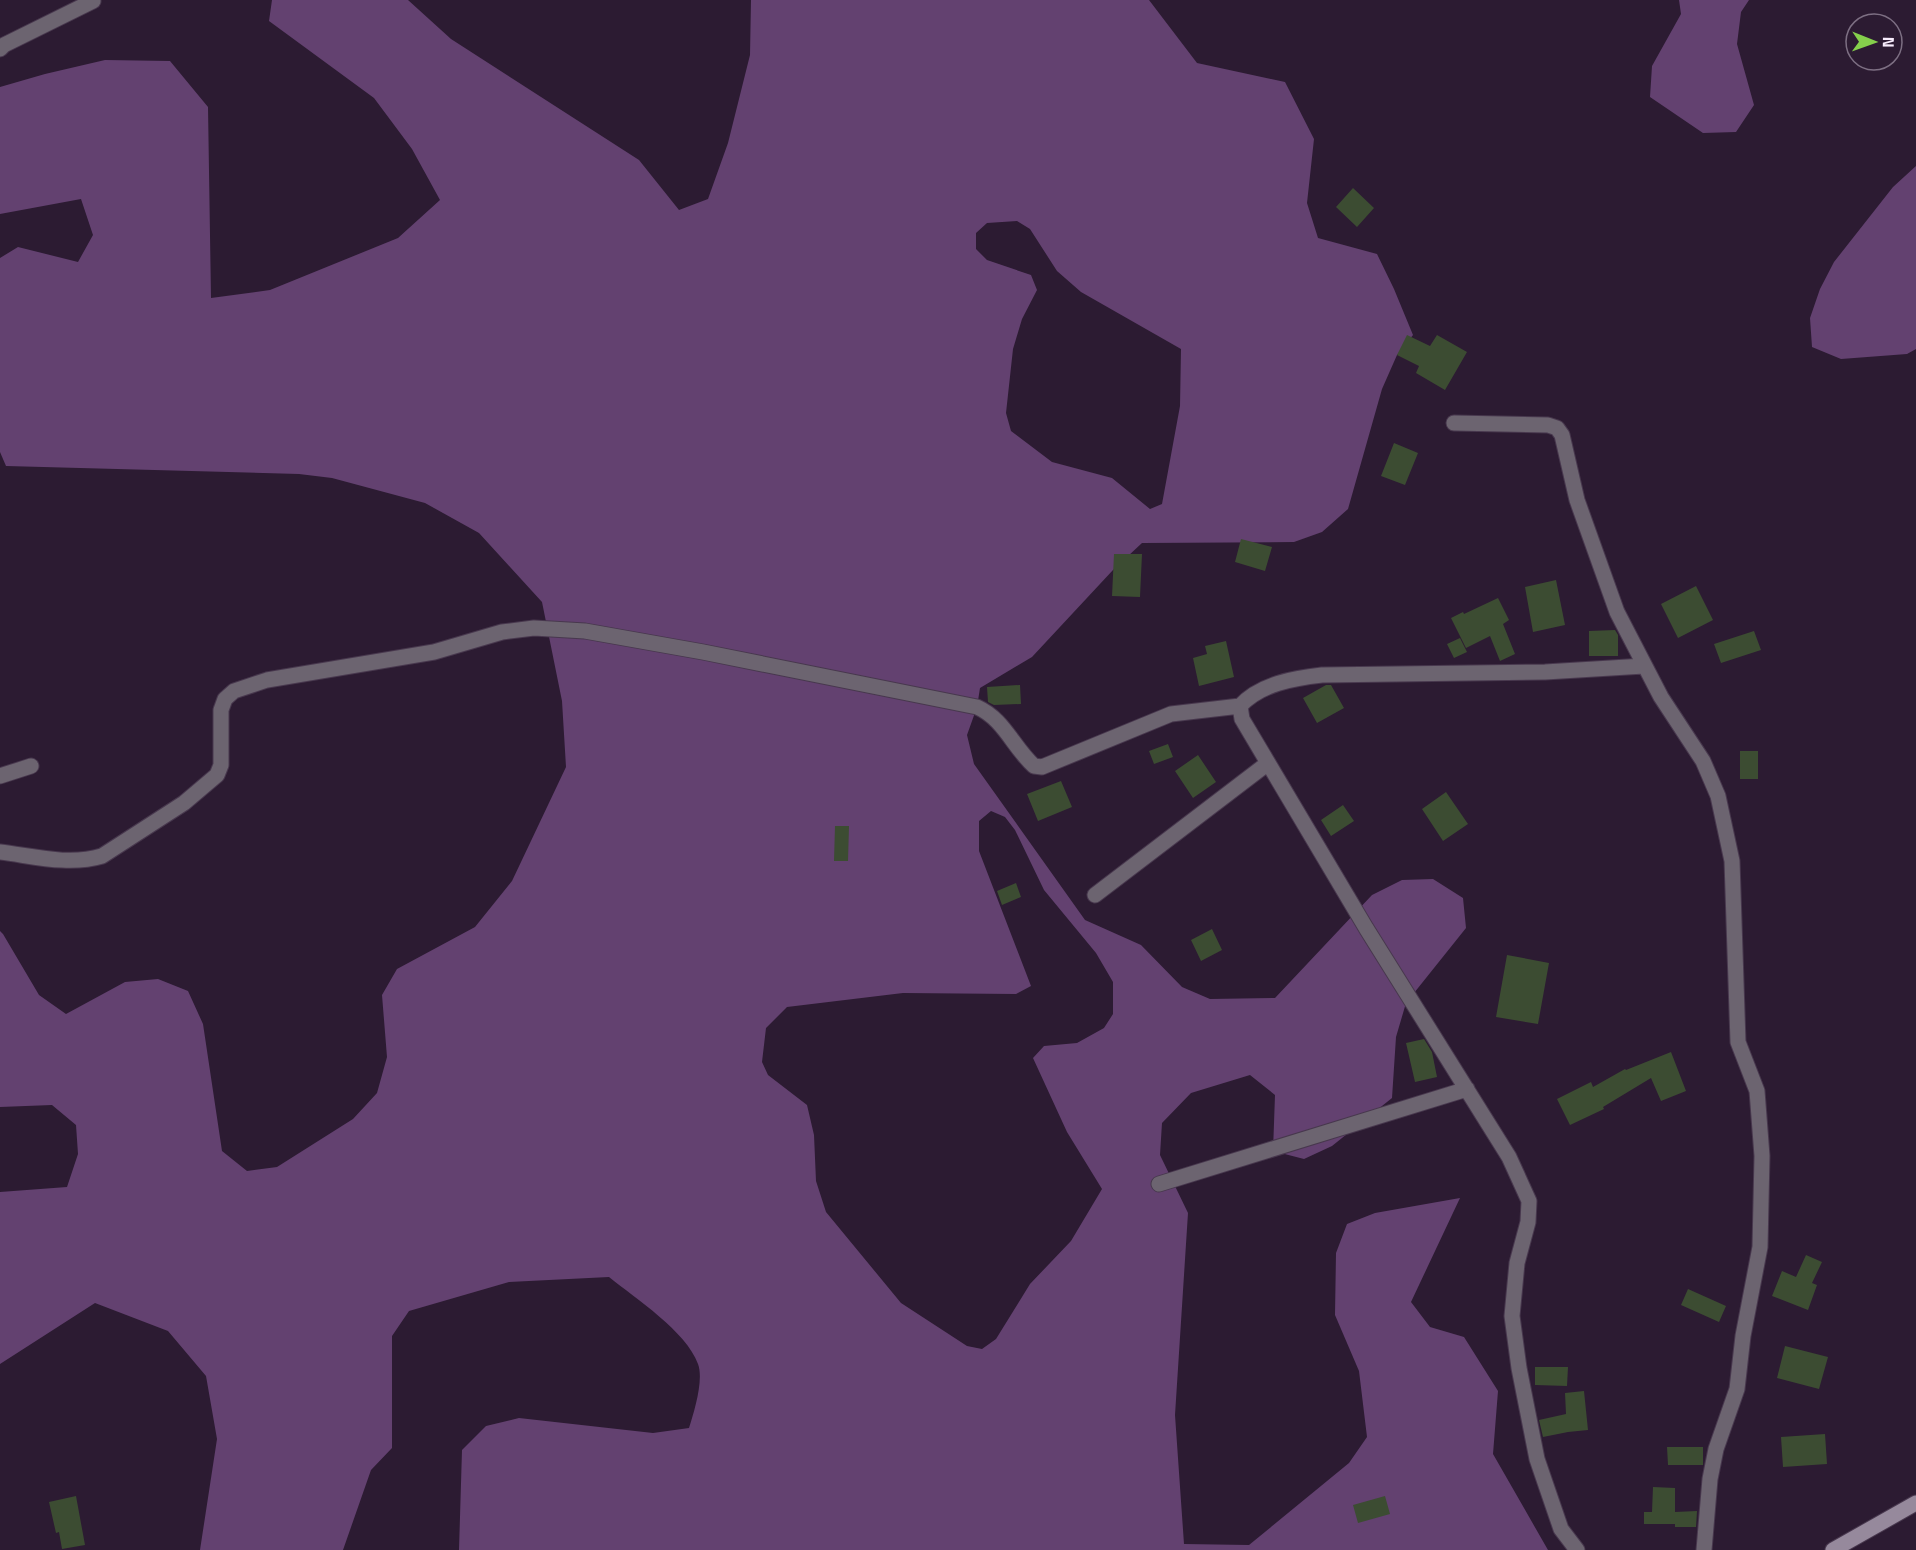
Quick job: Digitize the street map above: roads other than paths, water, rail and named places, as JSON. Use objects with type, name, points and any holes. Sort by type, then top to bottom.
[{"type":"street","points":[[0,49],[93,1]]},
{"type":"street","points":[[1454,423],[1548,425],[1557,428],[1562,435],[1577,500],[1617,612],[1661,697],[1703,761],[1718,796],[1732,861],[1738,1042],[1757,1091],[1762,1156],[1760,1247],[1743,1336],[1737,1389],[1716,1449],[1710,1479],[1704,1550]]},
{"type":"street","points":[[0,852],[87,861],[102,856],[184,803],[217,775],[221,765],[221,710],[225,699],[234,691],[267,680],[434,652],[502,632],[534,628],[585,630],[977,707],[989,712],[1002,725],[1025,758],[1034,766],[1042,767],[1171,714],[1240,706],[1248,697],[1289,679],[1322,675],[1545,672],[1644,666]]},
{"type":"street","points":[[1240,706],[1242,719],[1366,928],[1509,1157],[1529,1201],[1528,1222],[1517,1263],[1512,1316],[1517,1358],[1537,1459],[1561,1529],[1577,1550]]},
{"type":"street","points":[[1095,895],[1268,763]]},
{"type":"street","points":[[0,776],[31,766]]},
{"type":"street","points":[[1159,1184],[1467,1089]]},
{"type":"street","points":[[1833,1550],[1916,1503]]}]
